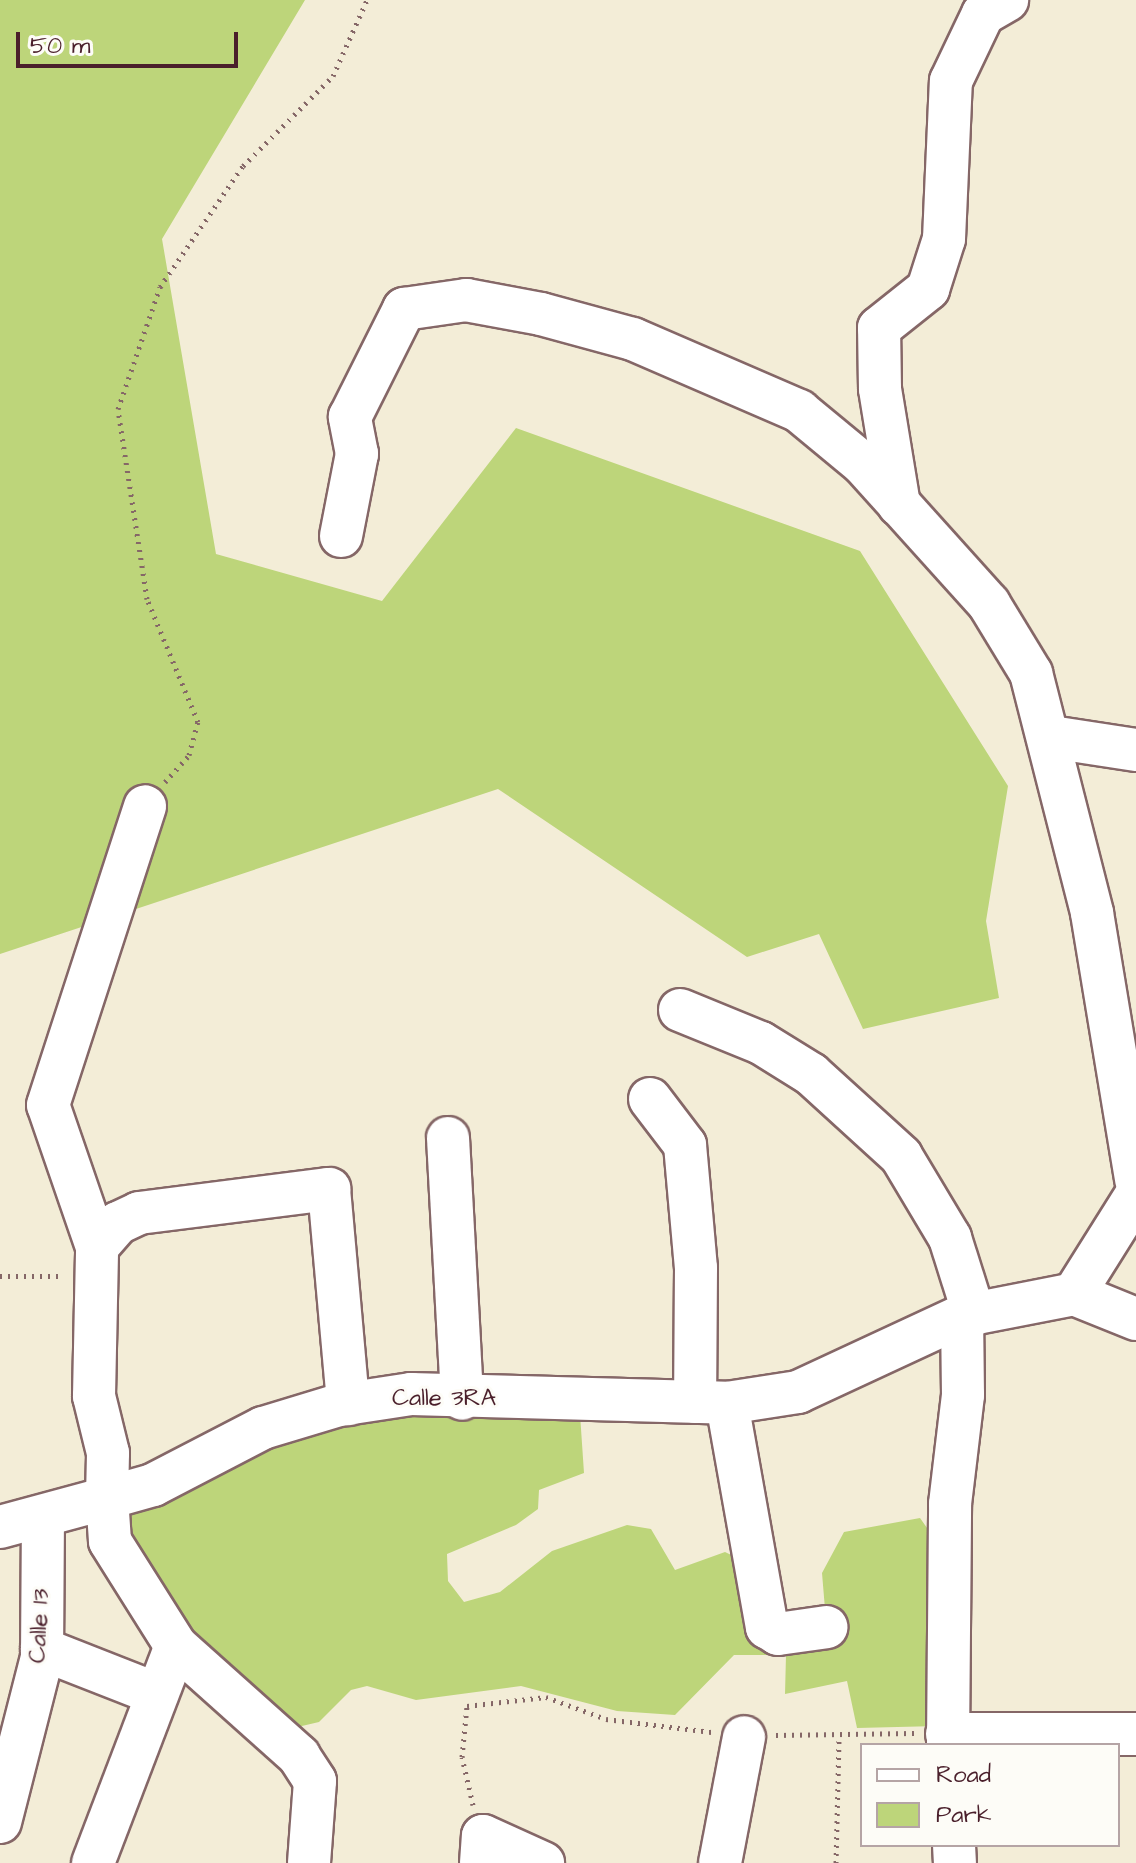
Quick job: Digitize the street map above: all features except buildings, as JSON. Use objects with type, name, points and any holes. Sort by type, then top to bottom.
[{"type":"street","points":[[900,507],[880,389],[879,328],[928,289],[944,239],[951,81],[983,14],[1007,0]]},
{"type":"street","points":[[341,536],[357,454],[350,417],[404,309],[466,300],[633,339],[721,373],[799,411],[900,507],[989,604],[1031,673],[1051,737],[1092,913],[1136,1180]]},
{"type":"street","points":[[1051,737],[1136,750]]},
{"type":"street","points":[[145,806],[48,1105],[96,1262],[94,1396],[108,1453],[110,1541],[176,1646],[299,1756],[315,1781],[309,1863]]},
{"type":"street","points":[[680,1010],[761,1043],[811,1074],[901,1156],[950,1238],[968,1315],[963,1395],[950,1504],[948,1740],[1136,1734]]},
{"type":"street","points":[[650,1099],[685,1145],[711,1402],[767,1627],[778,1634],[827,1627]]},
{"type":"street","points":[[448,1138],[462,1399]]},
{"type":"street","points":[[96,1262],[118,1223],[139,1213],[329,1189],[348,1404]]},
{"type":"street","points":[[1136,1195],[1074,1294],[1136,1319]]},
{"type":"street","name":"Calle 3RA","points":[[0,1527],[43,1521],[153,1485],[263,1428],[348,1404],[411,1394],[462,1399],[711,1402],[798,1392],[968,1315],[1074,1294]]},
{"type":"street","name":"Calle 13","points":[[0,1822],[42,1649],[43,1521]]},
{"type":"street","points":[[93,1863],[154,1693],[176,1646]]},
{"type":"street","points":[[42,1649],[154,1693]]},
{"type":"street","points":[[720,1863],[744,1737]]},
{"type":"street","points":[[482,1850],[543,1863]]},
{"type":"path","points":[[145,806],[189,755],[198,722],[147,599],[118,409],[160,287],[243,166],[333,76],[367,0]]},
{"type":"path","points":[[0,1276],[96,1262]]},
{"type":"path","points":[[482,1850],[462,1757],[467,1706],[546,1697],[606,1719],[744,1737],[948,1740]]},
{"type":"path","points":[[836,1863],[839,1736]]},
{"type":"green space","points":[[0,0],[305,0],[162,239],[216,554],[382,601],[516,428],[860,551],[1008,786],[986,921],[999,998],[863,1029],[819,934],[747,957],[498,789],[0,954]]},
{"type":"green space","points":[[338,1408],[580,1414],[584,1473],[539,1490],[538,1509],[516,1525],[447,1554],[448,1581],[464,1602],[500,1592],[552,1551],[627,1525],[651,1529],[675,1570],[725,1552],[752,1565],[771,1622],[825,1609],[822,1573],[844,1532],[920,1518],[937,1542],[938,1726],[857,1728],[847,1681],[785,1694],[786,1655],[734,1655],[675,1715],[617,1711],[521,1686],[416,1700],[367,1686],[351,1690],[319,1722],[289,1729],[235,1698],[114,1513]]}]
